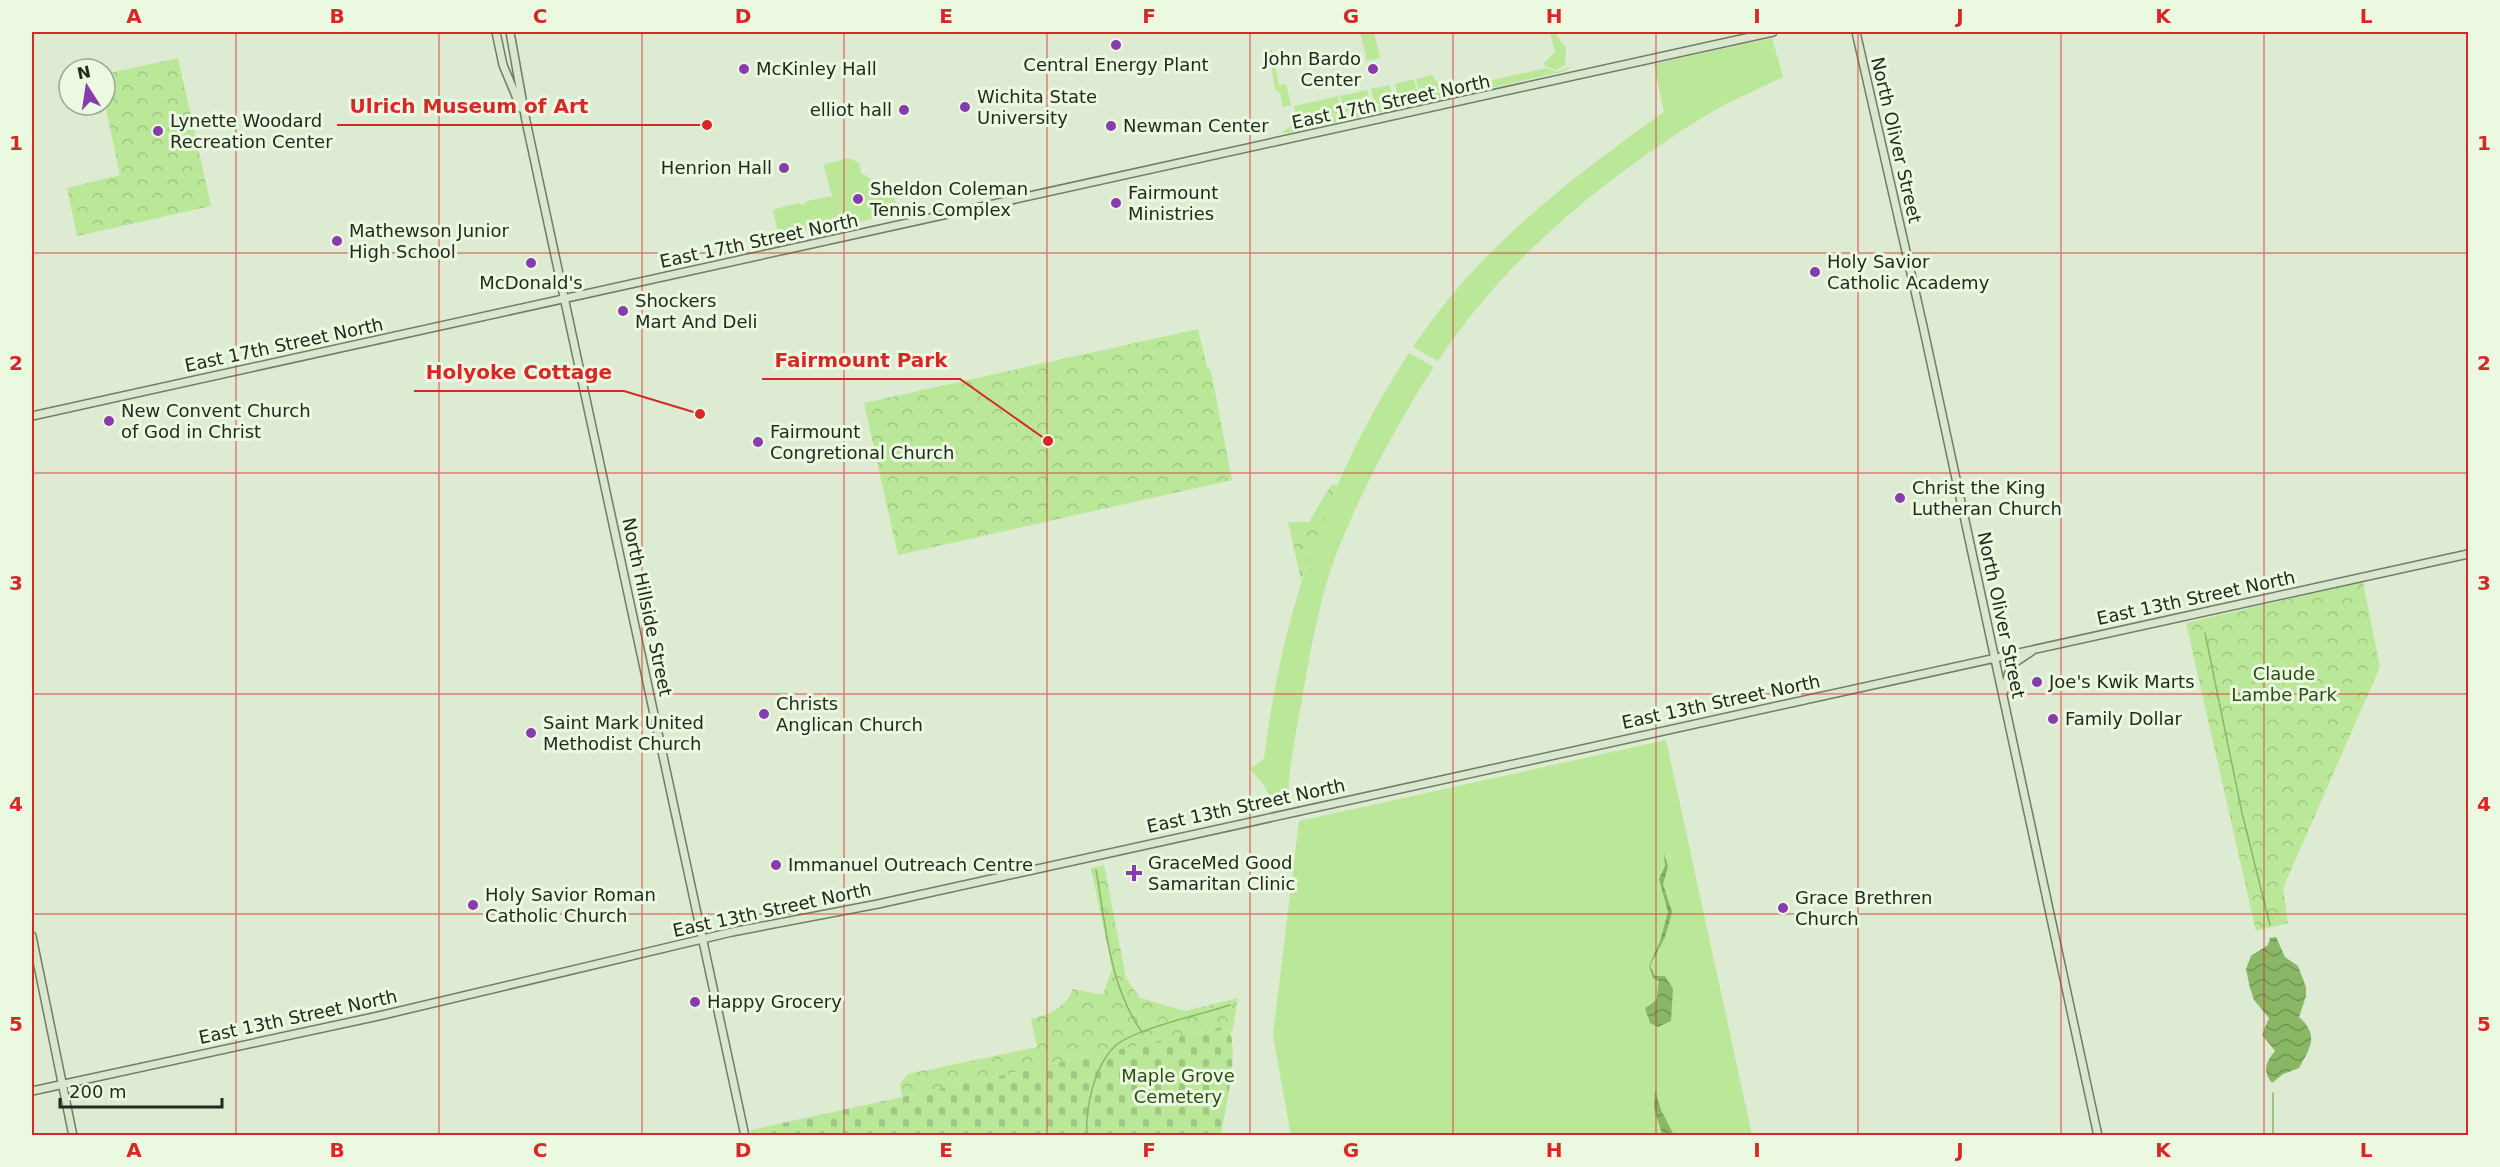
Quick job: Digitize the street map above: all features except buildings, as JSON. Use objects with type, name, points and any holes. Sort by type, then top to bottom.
[{"type":"main road","name":"North Hillside Street","points":[[496,32],[503,65],[526,121]]},
{"type":"main road","name":"North Hillside Street","points":[[510,32],[526,121],[745,1136]]},
{"type":"main road","name":"East 17th Street North","points":[[32,416],[1773,32]]},
{"type":"main road","name":"North Oliver Street","points":[[1856,32],[2098,1136]]},
{"type":"main road","name":"East 13th Street North","points":[[32,1091],[440,1002],[701,940],[868,906],[2469,554]]},
{"type":"main road","points":[[2003,696],[2012,665],[2036,648]]},
{"type":"main road","points":[[32,936],[73,1136]]},
{"type":"green space","points":[[1360,32],[1374,32],[1380,58],[1367,61]]},
{"type":"green space","points":[[1550,32],[1554,32],[1566,48],[1565,65],[1556,70],[1545,66],[1544,63],[1555,52]]},
{"type":"green space","points":[[1772,38],[1783,77],[1705,116],[1667,140],[1593,195],[1558,224],[1493,289],[1438,361],[1413,347],[1438,312],[1496,247],[1561,190],[1664,112],[1654,64]]},
{"type":"green space","points":[[1269,50],[1272,50],[1279,85],[1286,84],[1291,105],[1283,107],[1280,93],[1275,90]]},
{"type":"green space","points":[[178,58],[211,206],[77,236],[67,188],[120,175],[108,117],[117,117],[117,71]]},
{"type":"green space","points":[[1571,66],[1566,71],[1287,133],[1282,132],[1293,125],[1546,68],[1557,72]]},
{"type":"green space","points":[[1432,75],[1443,89],[1420,95],[1416,79]]},
{"type":"green space","points":[[1414,79],[1418,95],[1398,100],[1395,84]]},
{"type":"green space","points":[[1390,85],[1393,101],[1375,105],[1371,89]]},
{"type":"green space","points":[[1367,90],[1371,106],[1344,112],[1340,96]]},
{"type":"green space","points":[[1338,96],[1341,113],[1297,122],[1294,106]]},
{"type":"green space","name":"Sheldon Coleman Tennis Complex","points":[[849,158],[859,163],[861,173],[874,181],[888,179],[898,209],[896,212],[841,227],[808,229],[782,238],[779,236],[773,211],[832,196],[825,164]]},
{"type":"green space","points":[[1198,329],[1207,367],[1211,371],[1232,480],[898,555],[864,403]]},
{"type":"green space","points":[[1409,353],[1434,367],[1382,456],[1359,502],[1331,568],[1320,606],[1292,754],[1288,804],[1274,806],[1264,785],[1250,769],[1264,759],[1272,705],[1296,599],[1332,497],[1380,399]]},
{"type":"green space","points":[[1331,485],[1337,485],[1301,580],[1288,522],[1309,522]]},
{"type":"green space","name":"Claude Lambe Park","points":[[2363,582],[2380,667],[2283,888],[2288,923],[2256,931],[2186,623]]},
{"type":"green space","points":[[1666,740],[1752,1135],[1291,1136],[1273,1035],[1299,821]]},
{"type":"green space","points":[[1104,865],[1126,978],[1140,998],[1185,1011],[1238,998],[1232,1033],[1227,1026],[902,1097],[900,1084],[908,1074],[1037,1047],[1031,1019],[1045,1015],[1061,1006],[1073,989],[1103,995],[1112,969],[1091,868]]},
{"type":"green space","name":"Maple Grove Cemetery","points":[[1227,1026],[1233,1048],[1221,1135],[752,1135],[751,1130]]},
{"type":"water","points":[[1664,853],[1668,867],[1663,884],[1672,912],[1665,937],[1650,966],[1655,976],[1665,976],[1673,989],[1671,1021],[1658,1027],[1650,1023],[1645,1008],[1657,997],[1659,981],[1653,978],[1649,966],[1660,941],[1668,912],[1659,879],[1665,866]]},
{"type":"water","points":[[2276,937],[2285,957],[2298,966],[2306,987],[2306,996],[2299,1017],[2309,1030],[2311,1041],[2299,1068],[2283,1074],[2272,1083],[2266,1066],[2275,1051],[2262,1035],[2269,1018],[2254,1000],[2246,969],[2251,956],[2268,945],[2270,938]]},
{"type":"water","points":[[1655,1090],[1661,1110],[1674,1135],[1662,1134],[1654,1108]]},
{"type":"waterway","points":[[2205,633],[2242,813],[2270,925]]},
{"type":"waterway","points":[[1096,870],[1110,954],[1122,995],[1142,1032]]},
{"type":"waterway","points":[[1087,1136],[1092,1089],[1106,1056],[1113,1048],[1122,1041],[1150,1029],[1230,1005]]},
{"type":"waterway","points":[[2273,1093],[2273,1136]]},
{"type":"place","name":"Central Energy Plant","points":[[1116,45]]},
{"type":"place","name":"McKinley Hall","points":[[744,69]]},
{"type":"place","name":"John Bardo Center","points":[[1373,69]]},
{"type":"place","name":"Wichita State University","points":[[965,107]]},
{"type":"place","name":"elliot hall","points":[[904,110]]},
{"type":"place","name":"Ulrich Museum of Art","points":[[707,125]]},
{"type":"place","name":"Newman Center","points":[[1111,126]]},
{"type":"place","name":"Lynette Woodard Recreation Center","points":[[158,131]]},
{"type":"place","name":"Henrion Hall","points":[[784,168]]},
{"type":"place","name":"Sheldon Coleman Tennis Complex","points":[[858,199]]},
{"type":"place","name":"Fairmount Ministries","points":[[1116,203]]},
{"type":"place","name":"Mathewson Junior High School","points":[[337,241]]},
{"type":"place","name":"McDonald's","points":[[531,263]]},
{"type":"place","name":"Holy Savior Catholic Academy","points":[[1815,272]]},
{"type":"place","name":"Shockers Mart And Deli","points":[[623,311]]},
{"type":"place","name":"Holyoke Cottage","points":[[700,414]]},
{"type":"place","name":"New Convent Church of God in Christ","points":[[109,421]]},
{"type":"place","name":"Fairmount Park","points":[[1048,441]]},
{"type":"place","name":"Fairmount Congretional Church","points":[[758,442]]},
{"type":"place","name":"Christ the King Lutheran Church","points":[[1900,498]]},
{"type":"place","name":"Joe's Kwik Marts","points":[[2037,682]]},
{"type":"place","name":"Christs Anglican Church","points":[[764,714]]},
{"type":"place","name":"Family Dollar","points":[[2053,719]]},
{"type":"place","name":"Saint Mark United Methodist Church","points":[[531,733]]},
{"type":"place","name":"Immanuel Outreach Centre","points":[[776,865]]},
{"type":"place","name":"GraceMed Good Samaritan Clinic","points":[[1134,873]]},
{"type":"place","name":"Holy Savior Roman Catholic Church","points":[[473,905]]},
{"type":"place","name":"Grace Brethren Church","points":[[1783,908]]},
{"type":"place","name":"Happy Grocery","points":[[695,1002]]}]
